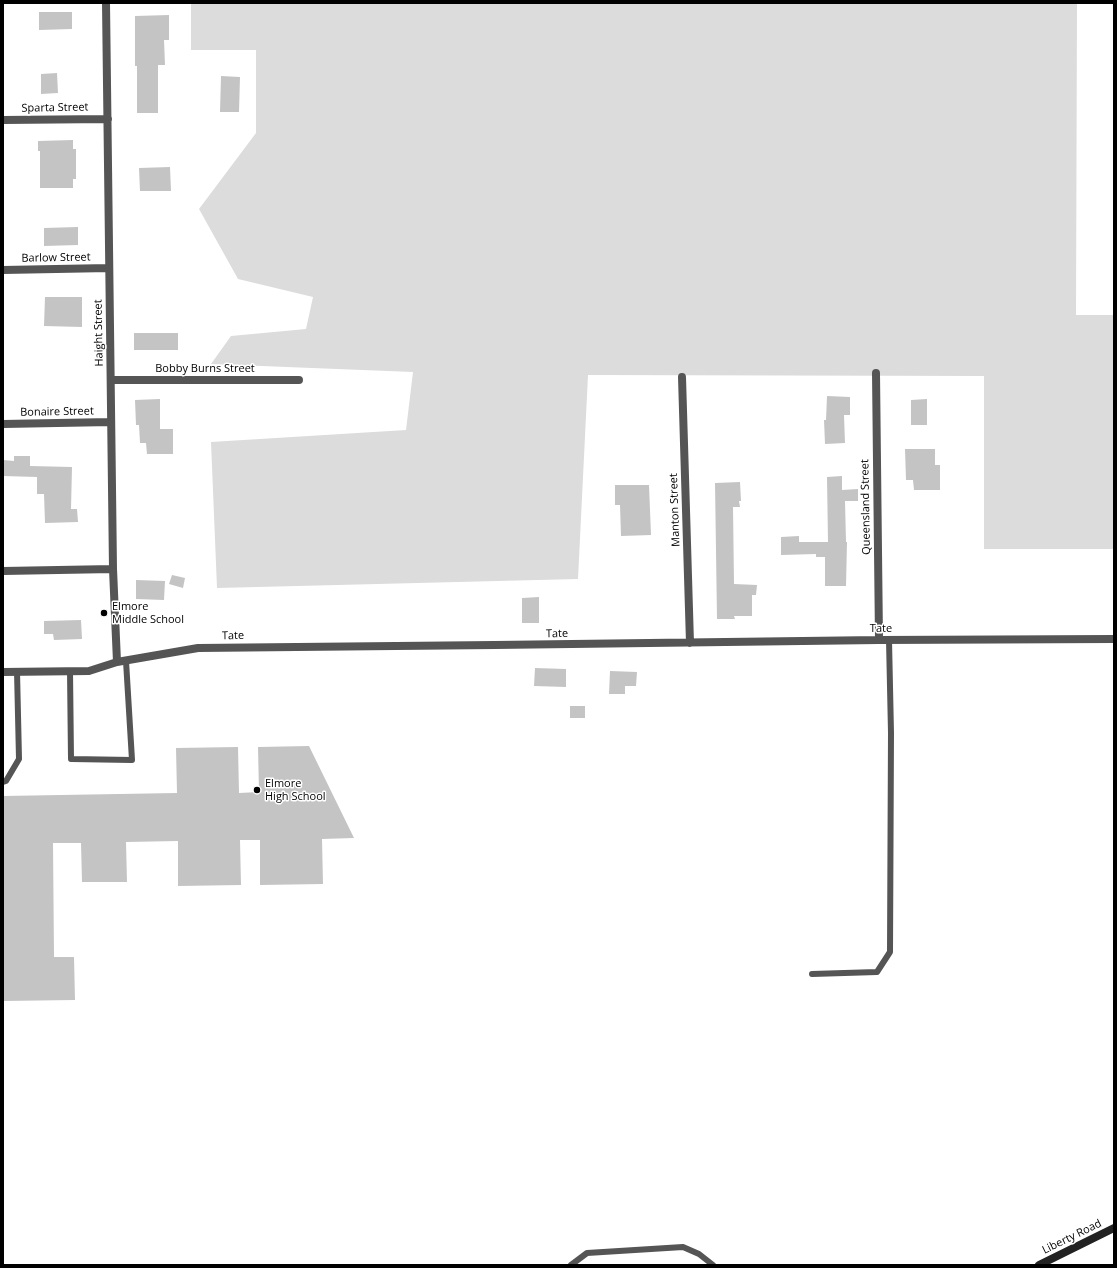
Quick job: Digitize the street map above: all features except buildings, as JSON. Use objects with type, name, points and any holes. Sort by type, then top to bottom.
[{"type":"main road","name":"Liberty Road","points":[[1040,1265],[1114,1228]]},
{"type":"street","name":"Haight Street","points":[[106,3],[111,380],[110,422],[113,569],[117,662]]},
{"type":"street","name":"Sparta Street","points":[[3,120],[108,119]]},
{"type":"street","name":"Barlow Street","points":[[3,270],[109,268]]},
{"type":"street","name":"Queensland Street","points":[[876,373],[879,640]]},
{"type":"street","name":"Manton Street","points":[[682,377],[690,643]]},
{"type":"street","name":"Bobby Burns Street","points":[[111,380],[299,380]]},
{"type":"street","name":"Bonaire Street","points":[[3,424],[110,422]]},
{"type":"street","points":[[3,571],[113,569]]},
{"type":"street","name":"Tate","points":[[3,672],[89,671],[117,662],[198,648],[879,640],[1114,639]]},
{"type":"lane","points":[[812,974],[877,972],[890,952],[891,733],[889,640]]},
{"type":"lane","points":[[70,671],[71,759],[132,760],[126,661]]},
{"type":"lane","points":[[3,782],[6,781],[20,759],[17,672]]},
{"type":"lane","points":[[572,1265],[587,1252],[683,1247],[699,1254],[714,1265]]},
{"type":"shaded area","points":[[191,3],[1077,3],[1076,315],[1114,315],[1114,549],[984,549],[984,376],[588,375],[578,579],[217,588],[211,442],[406,430],[413,372],[211,364],[231,336],[306,329],[313,297],[238,279],[199,209],[256,133],[256,50],[191,50]]},
{"type":"place","name":"Elmore Middle School","points":[[104,613]]},
{"type":"place","name":"Elmore High School","points":[[257,790]]}]
